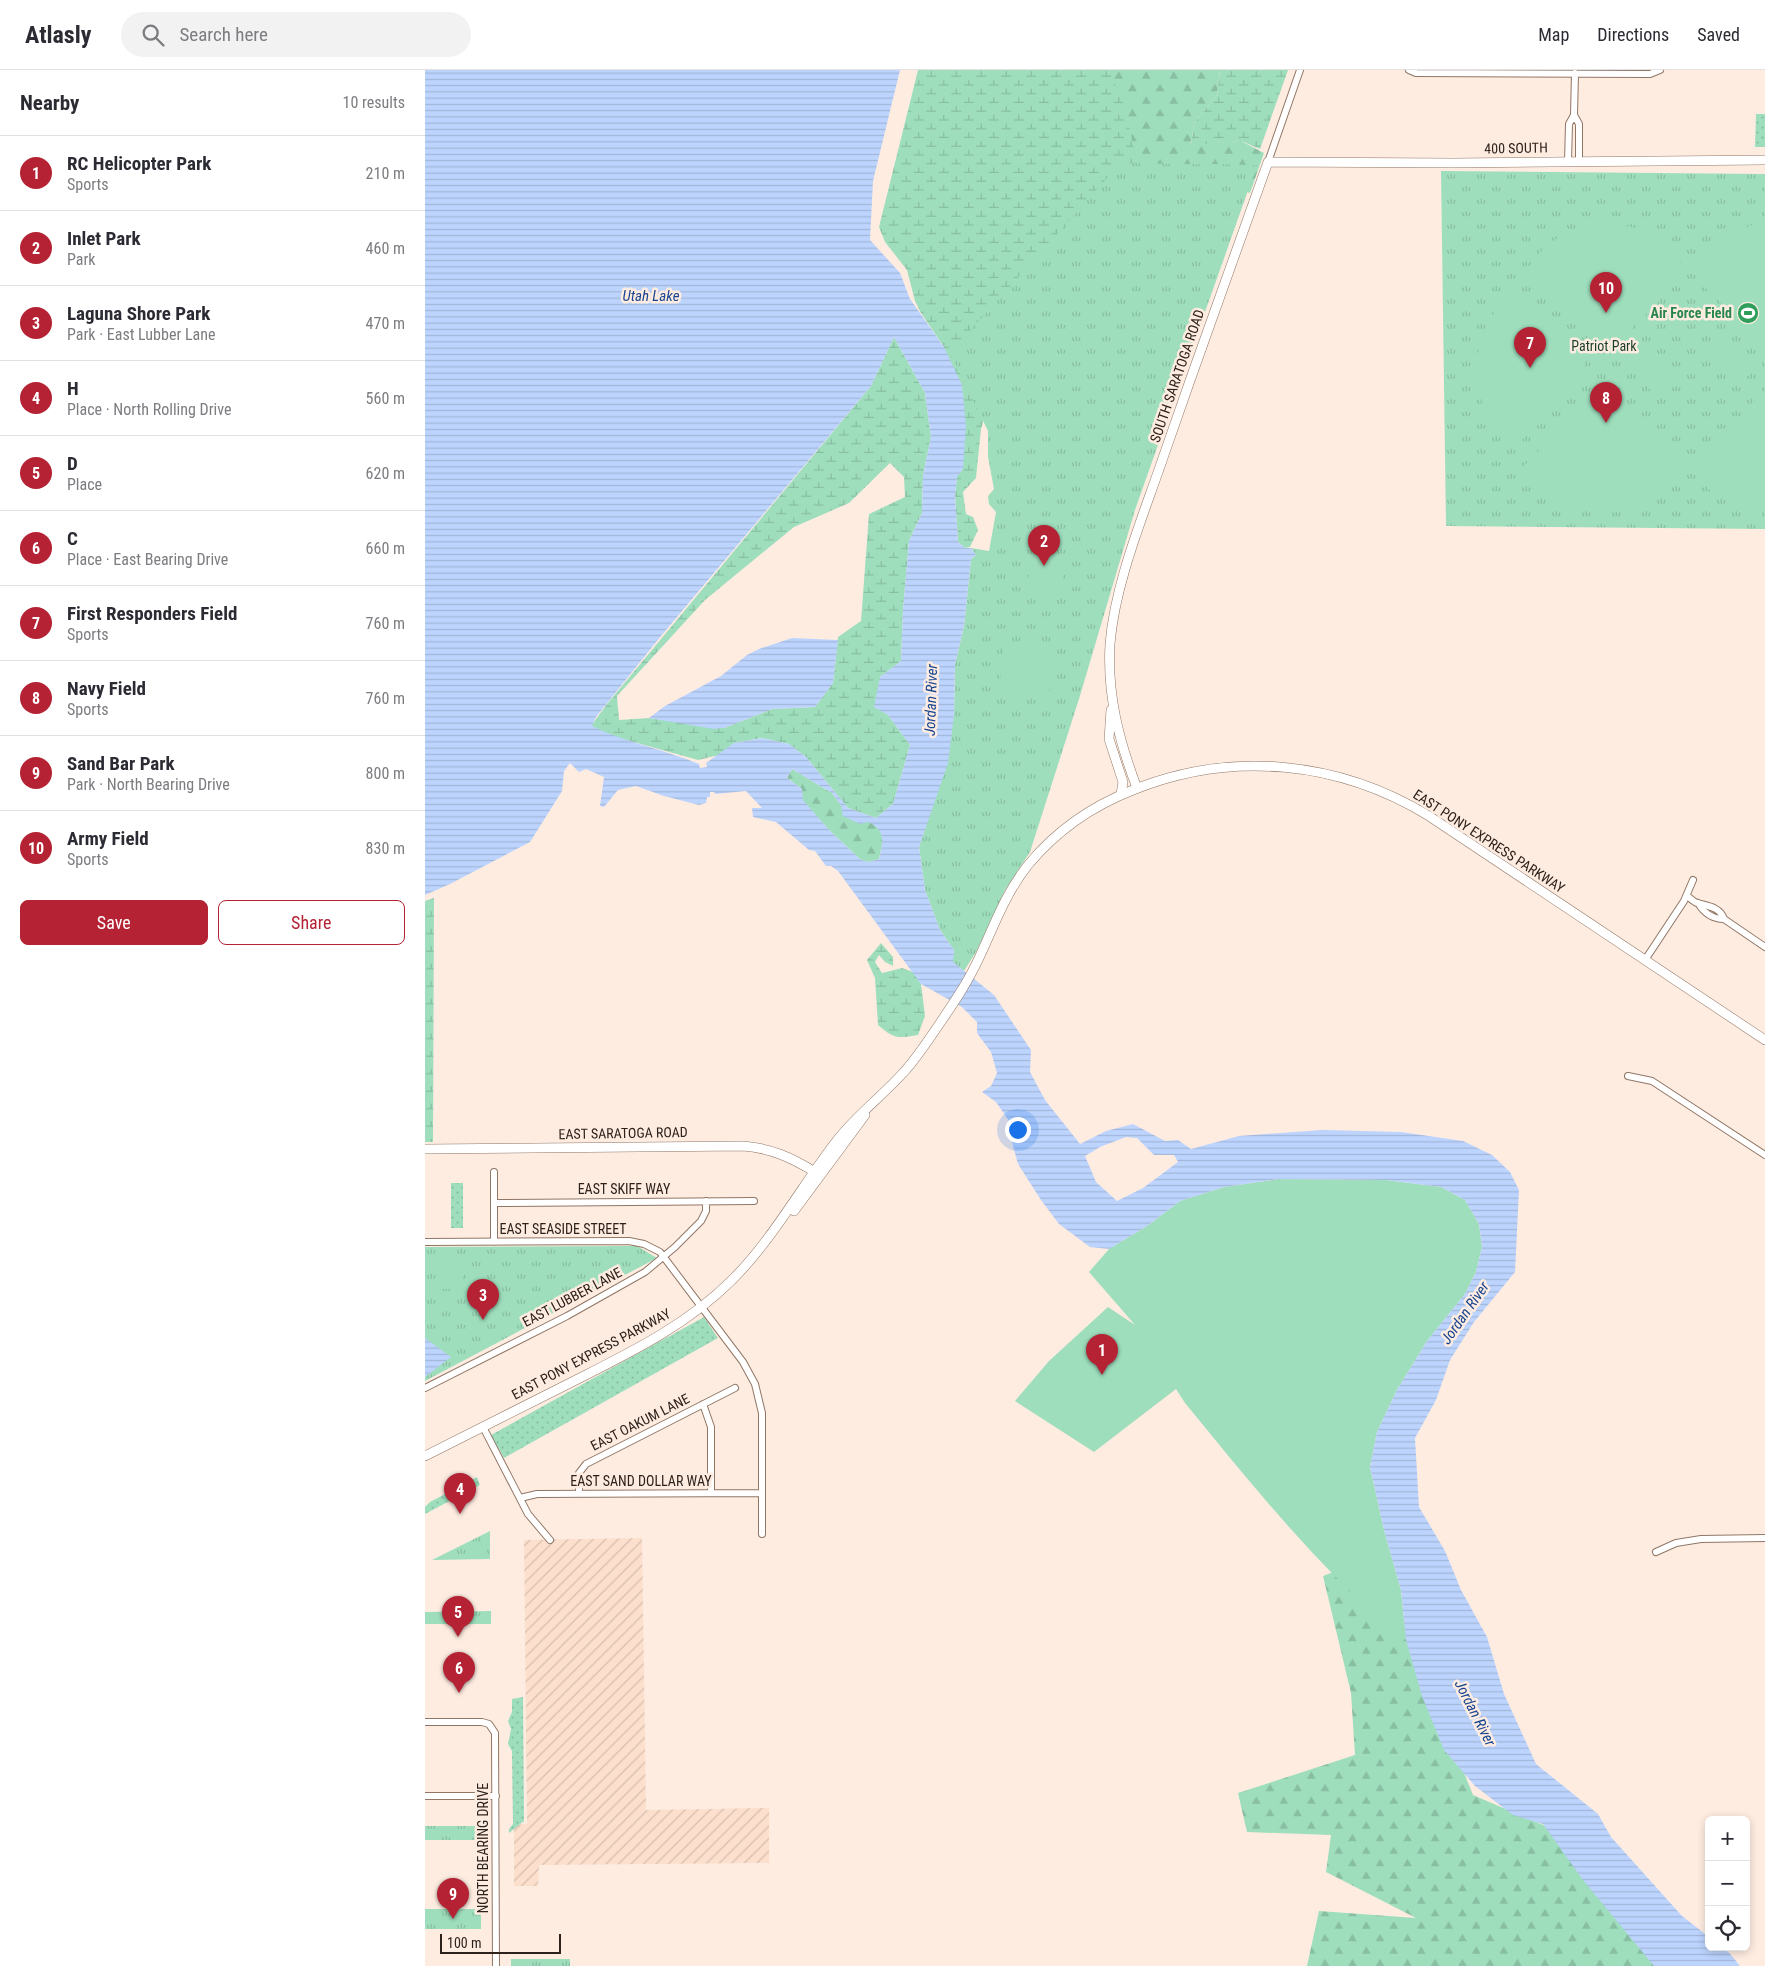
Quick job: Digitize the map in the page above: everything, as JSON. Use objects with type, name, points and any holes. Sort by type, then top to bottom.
[{"type":"main road","name":"400 SOUTH","points":[[1267,162],[1765,160]]},
{"type":"main road","name":"SOUTH SARATOGA ROAD","points":[[1112,701],[1110,645],[1114,615],[1122,582],[1139,526],[1267,162]]},
{"type":"main road","points":[[1112,701],[1122,747],[1137,788]]},
{"type":"main road","points":[[1112,701],[1109,739],[1123,782],[1121,794]]},
{"type":"main road","name":"EAST PONY EXPRESS PARKWAY","points":[[774,1231],[852,1122],[906,1070],[951,1007],[971,972],[1005,899],[1028,865],[1047,844],[1074,821],[1098,806],[1137,788],[1189,772],[1247,765],[1295,768],[1355,781],[1387,794],[1429,816],[1765,1040]]},
{"type":"main road","name":"EAST PONY EXPRESS PARKWAY","points":[[425,1456],[649,1342],[701,1307],[739,1272],[804,1198],[871,1104]]},
{"type":"main road","name":"EAST SARATOGA ROAD","points":[[425,1149],[743,1146],[762,1148],[779,1153],[815,1172]]},
{"type":"street","name":"SOUTH SARATOGA ROAD","points":[[1267,162],[1300,70]]},
{"type":"street","points":[[1409,70],[1416,73],[1650,74],[1660,70]]},
{"type":"street","points":[[1575,73],[1575,115],[1579,124],[1579,162]]},
{"type":"street","points":[[1568,162],[1569,124],[1575,115]]},
{"type":"street","points":[[1645,960],[1687,896],[1693,880]]},
{"type":"street","points":[[1687,896],[1699,904],[1707,913],[1724,920],[1765,947]]},
{"type":"street","points":[[1628,1076],[1652,1082],[1765,1155]]},
{"type":"street","points":[[494,1172],[494,1242]]},
{"type":"street","name":"EAST SKIFF WAY","points":[[494,1202],[754,1201]]},
{"type":"street","name":"EAST LUBBER LANE","points":[[425,1388],[597,1300],[645,1272],[675,1247],[703,1218],[707,1202]]},
{"type":"street","name":"EAST SEASIDE STREET","points":[[425,1242],[629,1241],[650,1246],[664,1257],[743,1362],[752,1376],[758,1392],[762,1413],[763,1534]]},
{"type":"street","name":"EAST OAKUM LANE","points":[[579,1494],[579,1473],[586,1464],[735,1388]]},
{"type":"street","points":[[703,1404],[711,1427],[711,1493]]},
{"type":"street","points":[[483,1427],[533,1521],[550,1540]]},
{"type":"street","name":"EAST SAND DOLLAR WAY","points":[[520,1498],[533,1494],[762,1493]]},
{"type":"street","points":[[1656,1552],[1676,1543],[1701,1539],[1765,1538]]},
{"type":"street","name":"NORTH BEARING DRIVE","points":[[425,1722],[482,1722],[489,1724],[494,1730],[496,1966]]},
{"type":"street","points":[[425,1796],[496,1796]]},
{"type":"shaded area","points":[[642,1538],[646,1810],[769,1808],[769,1863],[539,1865],[538,1886],[514,1886],[514,1825],[527,1824],[524,1540]]},
{"type":"green space","points":[[918,70],[1110,70],[1127,116],[1144,197],[1176,169],[1204,164],[1228,164],[1240,190],[988,406],[981,429],[976,478],[963,492],[966,514],[973,517],[978,530],[970,547],[965,548],[958,542],[955,495],[957,477],[944,347],[915,301],[907,270],[885,242],[879,227]]},
{"type":"green space","points":[[1107,70],[1220,70],[1217,95],[1194,123],[1191,144],[1241,141],[1264,153],[1250,193],[1240,190],[1144,197]]},
{"type":"green space","points":[[1220,70],[1288,70],[1260,149],[1241,141],[1191,145],[1194,123],[1217,95]]},
{"type":"green space","points":[[1756,114],[1765,114],[1765,147],[1755,147]]},
{"type":"green space","points":[[1121,163],[1257,165],[1135,510],[1079,699],[1030,852],[1005,890],[976,952],[964,971],[952,962],[954,950],[940,930],[925,890],[919,847],[931,810],[954,715],[955,664],[964,626],[971,559],[976,555],[971,548],[989,551],[996,512],[989,504],[988,496],[994,489],[988,457],[988,431],[950,353]]},
{"type":"green space","name":"Patriot Park","points":[[1441,171],[1765,174],[1765,529],[1446,526]]},
{"type":"green space","name":"Air Force Field","points":[[1758,223],[1765,223],[1765,345],[1699,282],[1699,260],[1706,253],[1725,237]]},
{"type":"green space","points":[[1590,224],[1629,226],[1659,240],[1680,259],[1680,280],[1615,345],[1597,345],[1524,273],[1545,247],[1560,237]]},
{"type":"green space","points":[[1515,292],[1584,359],[1584,377],[1516,446],[1499,430],[1486,411],[1481,399],[1477,372],[1477,358],[1484,331],[1498,308]]},
{"type":"green space","points":[[1722,335],[1755,369],[1737,386],[1705,352]]},
{"type":"green space","points":[[894,337],[925,393],[931,437],[923,475],[922,513],[909,541],[901,661],[880,677],[888,715],[910,745],[893,804],[876,818],[848,808],[806,757],[789,744],[762,738],[734,743],[719,755],[698,760],[612,736],[591,726],[607,704],[871,386]],"holes":[[[890,463],[904,477],[905,497],[869,514],[861,621],[838,637],[833,683],[815,707],[772,709],[724,728],[649,718],[619,720],[617,696],[705,600],[794,527],[849,503]]]},
{"type":"green space","points":[[1642,350],[1674,382],[1658,397],[1626,366]]},
{"type":"green space","points":[[1765,390],[1765,512],[1738,505],[1710,490],[1700,477],[1699,469],[1700,456]]},
{"type":"green space","points":[[1596,391],[1615,391],[1681,456],[1682,478],[1662,496],[1647,504],[1614,512],[1581,509],[1566,504],[1551,495],[1534,480],[1524,466]]},
{"type":"green space","points":[[1036,548],[1069,558],[1055,605],[1023,596]]},
{"type":"green space","points":[[1005,641],[1058,653],[1050,690],[1041,695],[999,689]]},
{"type":"green space","points":[[792,769],[832,793],[841,805],[877,826],[882,833],[879,859],[869,862],[861,860],[830,831],[802,800],[802,789],[787,778]]},
{"type":"green space","points":[[434,898],[433,1142],[425,1142],[425,901]]},
{"type":"green space","points":[[881,943],[893,957],[893,966],[885,962],[879,955],[875,962],[882,973],[902,968],[913,972],[921,984],[925,1016],[918,1035],[900,1037],[892,1035],[878,1025],[875,978],[867,960]]},
{"type":"green space","points":[[1278,1179],[1386,1180],[1441,1187],[1465,1200],[1479,1224],[1482,1247],[1476,1272],[1465,1294],[1427,1341],[1397,1390],[1377,1432],[1370,1467],[1384,1530],[1401,1590],[1406,1640],[1373,1614],[1301,1541],[1223,1450],[1176,1389],[1094,1452],[1015,1401],[1049,1361],[1108,1307],[1135,1325],[1089,1272],[1109,1249],[1147,1226],[1180,1201],[1224,1187]]},
{"type":"green space","points":[[451,1183],[463,1183],[463,1228],[451,1228]]},
{"type":"green space","points":[[637,1246],[657,1258],[425,1381],[425,1247]]},
{"type":"green space","points":[[436,1260],[462,1260],[462,1289],[435,1289]]},
{"type":"green space","points":[[704,1317],[718,1338],[504,1458],[491,1435]]},
{"type":"green space","points":[[477,1477],[480,1485],[425,1514],[425,1507],[430,1502]]},
{"type":"green space","points":[[490,1531],[490,1559],[432,1560]]},
{"type":"green space","points":[[1377,1555],[1473,1795],[1564,1834],[1667,1966],[1307,1966],[1319,1911],[1416,1918],[1326,1872],[1331,1835],[1247,1832],[1238,1793],[1355,1755],[1351,1693],[1323,1576]]},
{"type":"green space","points":[[491,1611],[491,1624],[425,1624],[425,1612]]},
{"type":"green space","points":[[523,1697],[524,1821],[509,1833],[509,1829],[513,1824],[512,1751],[508,1744],[511,1729],[508,1721],[512,1712],[512,1699]]},
{"type":"green space","points":[[425,1826],[487,1826],[487,1840],[425,1840]]},
{"type":"green space","points":[[425,1909],[481,1909],[481,1929],[425,1929]]},
{"type":"green space","points":[[511,1959],[570,1959],[570,1966],[511,1966]]},
{"type":"water","name":"Utah Lake","points":[[425,70],[900,70],[873,181],[870,240],[900,273],[910,299],[944,347],[962,385],[966,426],[963,469],[957,477],[955,495],[958,542],[965,548],[971,548],[976,555],[971,559],[964,626],[955,664],[954,715],[948,763],[919,847],[925,890],[940,930],[954,950],[953,962],[994,995],[1031,1050],[1030,1072],[1045,1100],[1080,1144],[1106,1131],[1133,1124],[1165,1141],[1178,1140],[1191,1149],[1239,1136],[1322,1130],[1401,1132],[1463,1141],[1492,1155],[1510,1172],[1519,1190],[1515,1272],[1474,1322],[1450,1360],[1436,1400],[1415,1438],[1419,1507],[1445,1551],[1461,1590],[1487,1637],[1504,1694],[1536,1764],[1598,1814],[1611,1837],[1682,1916],[1705,1934],[1705,1951],[1727,1951],[1740,1966],[1654,1966],[1583,1880],[1543,1824],[1513,1815],[1475,1786],[1444,1750],[1422,1696],[1406,1640],[1401,1590],[1384,1530],[1370,1467],[1377,1432],[1397,1390],[1427,1341],[1465,1294],[1476,1272],[1482,1247],[1479,1224],[1465,1200],[1441,1187],[1386,1180],[1278,1179],[1224,1187],[1180,1201],[1147,1226],[1109,1249],[1090,1247],[1059,1224],[1018,1164],[1009,1121],[996,1102],[982,1092],[991,1086],[997,1073],[991,1052],[977,1033],[977,1022],[962,1007],[921,984],[838,871],[831,866],[826,866],[815,851],[809,850],[776,822],[753,817],[752,808],[762,808],[746,791],[715,794],[710,792],[710,797],[707,797],[706,803],[699,805],[636,786],[618,790],[604,807],[600,806],[604,777],[586,769],[579,772],[570,763],[564,771],[562,791],[530,842],[425,895]],"holes":[[[894,337],[925,393],[931,437],[923,475],[922,513],[909,541],[901,661],[880,677],[874,707],[888,715],[910,745],[893,804],[876,818],[848,808],[806,757],[789,744],[762,738],[734,743],[706,763],[707,767],[700,768],[699,764],[618,737],[592,726],[596,717],[661,636],[871,386]],[[792,769],[832,793],[841,805],[843,816],[860,824],[868,822],[878,829],[882,837],[879,859],[869,862],[861,860],[830,831],[803,800],[802,789],[787,778]],[[1126,1137],[1137,1138],[1154,1155],[1174,1155],[1178,1162],[1143,1188],[1117,1201],[1096,1182],[1085,1156],[1100,1147]]]},
{"type":"water","points":[[792,638],[838,640],[833,683],[815,707],[772,709],[724,728],[714,729],[649,718],[665,706],[721,676],[747,655]]},
{"type":"water","points":[[425,1338],[451,1357],[425,1377]]},
{"type":"place","name":"Army Field","points":[[1606,313]]},
{"type":"place","name":"Air Force Field","points":[[1748,313]]},
{"type":"place","name":"First Responders Field","points":[[1530,368]]},
{"type":"place","name":"Navy Field","points":[[1606,423]]},
{"type":"place","name":"Inlet Park","points":[[1044,566]]},
{"type":"place","name":"Laguna Shore Park","points":[[483,1320]]},
{"type":"place","name":"RC Helicopter Park","points":[[1102,1375]]},
{"type":"place","name":"H","points":[[460,1514]]},
{"type":"place","name":"D","points":[[458,1637]]},
{"type":"place","name":"C","points":[[459,1693]]},
{"type":"place","name":"Sand Bar Park","points":[[453,1919]]},
{"type":"water label","name":"Jordan River","points":[[931,700]]},
{"type":"water label","name":"Jordan River","points":[[1465,1313]]},
{"type":"water label","name":"Jordan River","points":[[1475,1713]]}]
